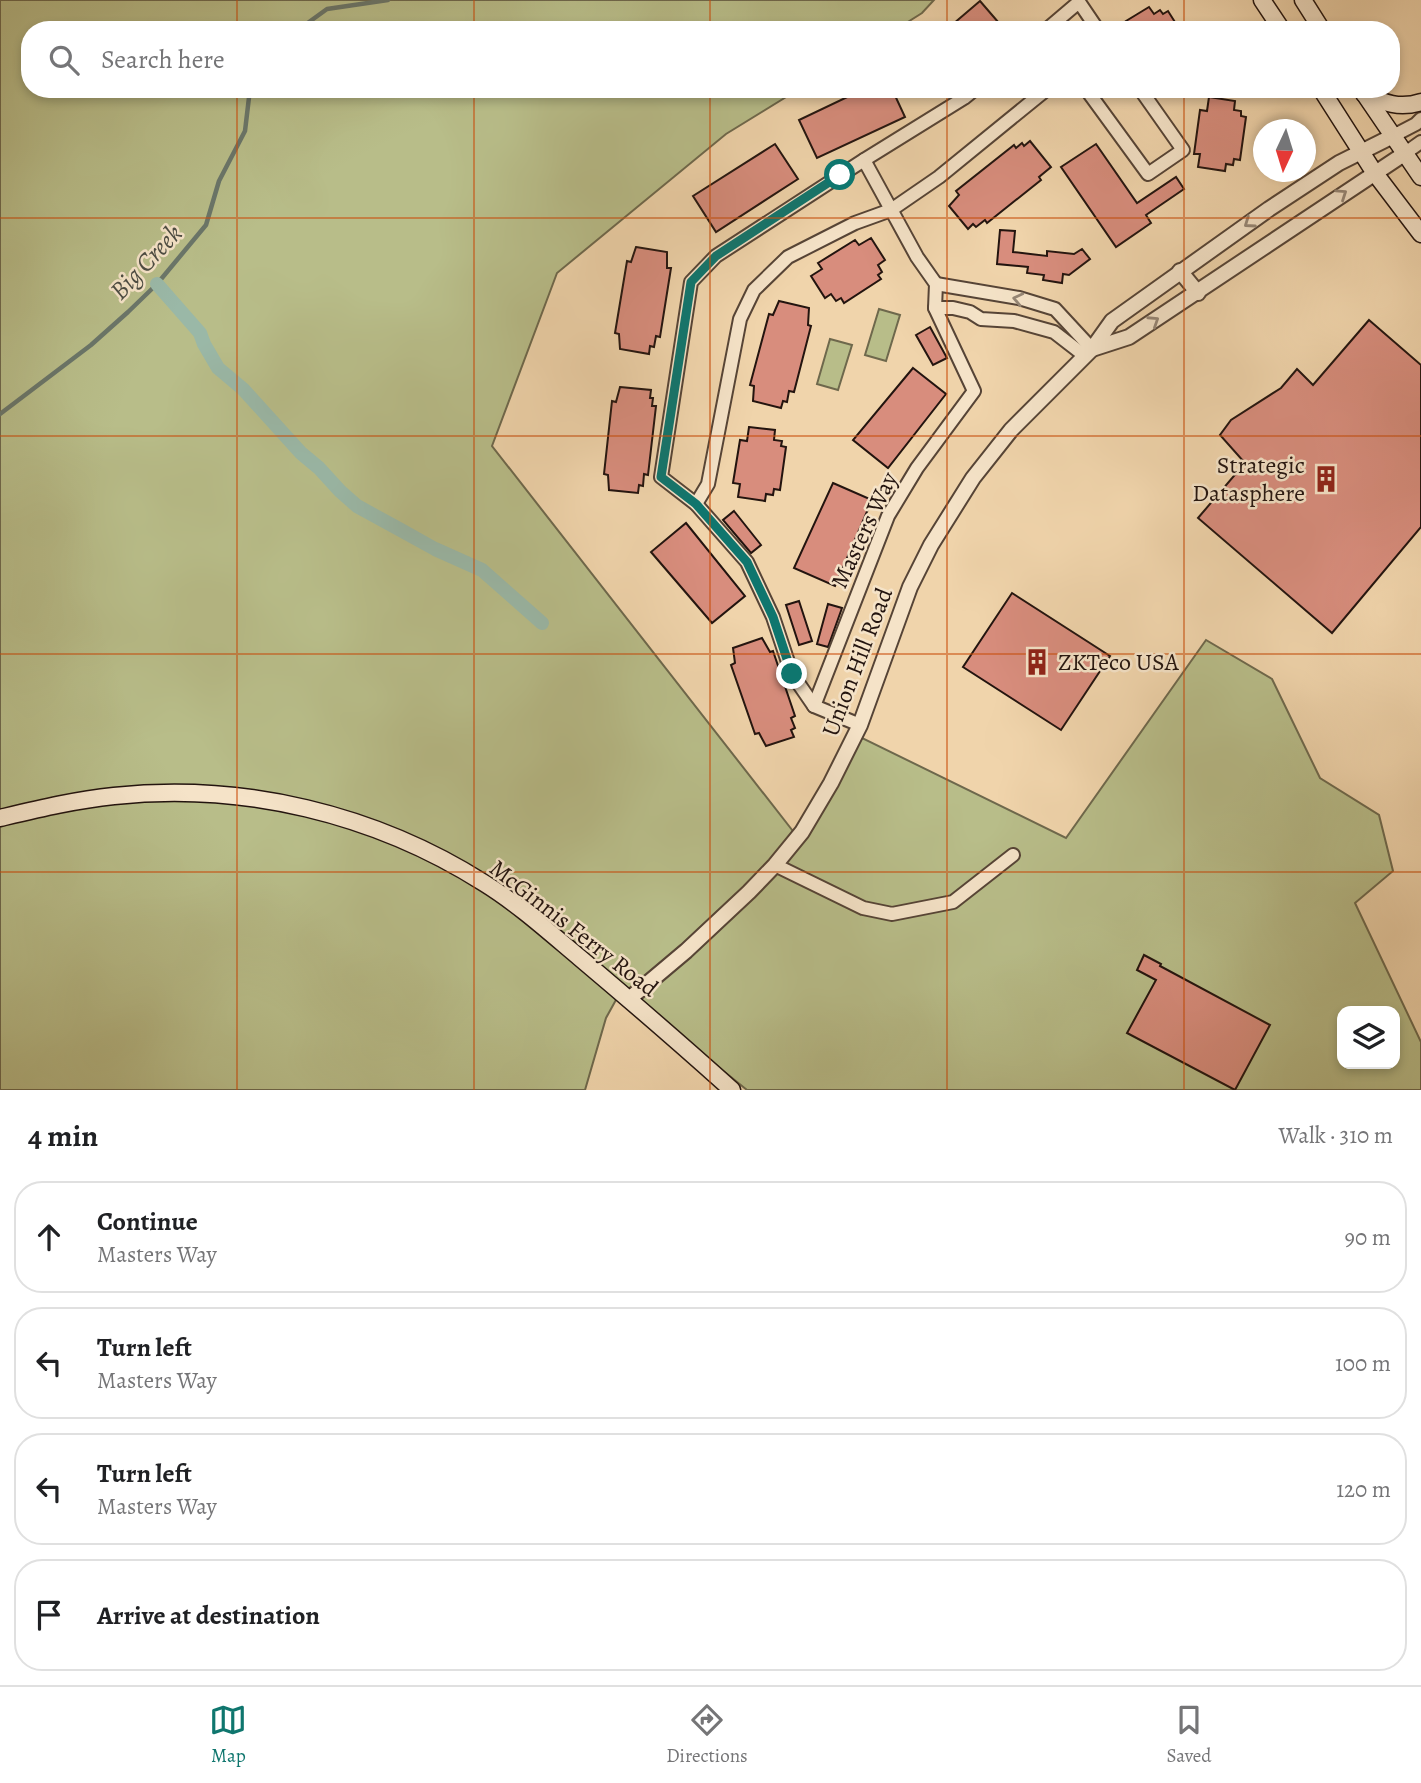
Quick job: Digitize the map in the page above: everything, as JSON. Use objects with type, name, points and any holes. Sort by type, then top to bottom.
[{"type":"main road","points":[[1262,0],[1276,21]]},
{"type":"main road","points":[[1303,0],[1316,21]]},
{"type":"main road","points":[[1327,98],[1374,172],[1421,234]]},
{"type":"main road","points":[[1366,98],[1421,177]]},
{"type":"main road","points":[[1377,98],[1394,105],[1421,102]]},
{"type":"main road","name":"McGinnis Ferry Road","points":[[0,818],[63,803],[164,793],[257,799],[353,821],[409,842],[486,884],[522,910],[629,999],[732,1090]]},
{"type":"street","points":[[1057,21],[1079,2],[1092,21]]},
{"type":"street","points":[[860,725],[814,706],[792,674],[773,617],[747,562],[696,504],[661,477],[691,282],[716,256],[965,98]]},
{"type":"street","points":[[696,504],[708,484],[740,319],[754,290],[788,257],[855,223],[891,210],[939,177],[1036,98]]},
{"type":"street","points":[[1092,98],[1147,174],[1182,150],[1146,98]]},
{"type":"street","points":[[1391,137],[1421,119]]},
{"type":"street","name":"Union Hill Road","points":[[629,999],[705,934],[775,865],[818,806],[860,725],[910,587],[931,545],[973,478],[1002,440],[1039,400],[1089,353],[1112,321],[1325,172],[1391,137]]},
{"type":"street","points":[[1404,154],[1421,142]]},
{"type":"street","name":"Union Hill Road","points":[[1089,353],[1129,337],[1404,154]]},
{"type":"street","points":[[864,160],[917,257],[936,284],[1019,298],[1055,309],[1089,353]]},
{"type":"street","points":[[1180,271],[1198,293]]},
{"type":"street","name":"Masters Way","points":[[814,706],[888,516],[917,468],[974,391],[935,308],[936,284]]},
{"type":"street","points":[[935,308],[953,308],[981,319],[1014,321],[1054,332],[1089,353]]},
{"type":"street","points":[[1054,332],[1055,309]]},
{"type":"street","points":[[775,865],[863,908],[892,914],[953,902],[1013,855]]},
{"type":"green space","points":[[0,0],[934,0],[922,13],[909,21],[21,21],[21,98],[784,98],[726,134],[557,273],[492,446],[796,835],[852,733],[1066,838],[1206,640],[1272,679],[1320,778],[1379,815],[1393,871],[1355,903],[1421,1042],[1421,1090],[747,1090],[622,989],[606,1018],[585,1090],[0,1090]]},
{"type":"green space","points":[[879,309],[900,315],[886,361],[865,355]]},
{"type":"green space","points":[[830,339],[852,345],[838,390],[817,384]]},
{"type":"building","points":[[980,1],[997,21],[957,21]]},
{"type":"building","points":[[1149,7],[1154,14],[1160,10],[1163,14],[1168,11],[1174,21],[1126,21]]},
{"type":"building","points":[[845,98],[896,98],[905,117],[817,158],[799,120]]},
{"type":"building","points":[[1209,98],[1235,101],[1234,110],[1241,111],[1241,116],[1246,117],[1240,160],[1234,159],[1233,165],[1226,164],[1225,171],[1198,167],[1200,154],[1194,154],[1200,110],[1207,111]]},
{"type":"building","points":[[1030,141],[1051,167],[1039,177],[1041,180],[987,223],[985,220],[968,229],[949,206],[959,195],[956,191],[1014,145],[1016,148],[1022,143],[1024,146]]},
{"type":"building","points":[[775,144],[798,179],[716,232],[693,196]]},
{"type":"building","points":[[1096,144],[1137,203],[1176,177],[1184,189],[1146,215],[1151,223],[1116,247],[1061,167]]},
{"type":"building","points":[[1000,230],[1015,231],[1013,252],[1047,256],[1047,251],[1074,254],[1082,249],[1090,259],[1069,275],[1063,274],[1062,283],[1043,280],[1044,275],[1027,273],[1028,267],[997,264]]},
{"type":"building","points":[[871,238],[885,260],[878,265],[882,272],[878,275],[881,279],[844,303],[841,298],[836,301],[831,294],[825,298],[811,276],[822,269],[818,263],[855,240],[859,245]]},
{"type":"building","points":[[636,247],[667,252],[667,268],[671,268],[660,337],[656,336],[654,347],[650,346],[649,354],[620,349],[619,334],[615,333],[627,261],[631,262]]},
{"type":"building","points":[[779,301],[809,308],[808,325],[811,326],[794,392],[789,391],[787,402],[783,401],[781,408],[753,401],[754,386],[750,385],[769,314],[773,315]]},
{"type":"building","name":"Strategic Datasphere","points":[[1369,320],[1421,365],[1421,527],[1332,633],[1198,518],[1245,463],[1220,435],[1231,420],[1281,388],[1297,369],[1313,385]]},
{"type":"building","points":[[930,327],[947,358],[933,365],[916,335]]},
{"type":"building","points":[[913,368],[946,394],[888,468],[853,440]]},
{"type":"building","points":[[620,387],[651,390],[652,406],[656,406],[648,475],[644,474],[643,486],[639,485],[638,493],[609,490],[608,475],[604,474],[612,401],[616,402]]},
{"type":"building","points":[[749,427],[775,430],[774,440],[782,441],[781,446],[786,447],[780,490],[774,489],[773,495],[766,494],[765,501],[738,497],[740,484],[733,483],[740,440],[747,441]]},
{"type":"building","points":[[833,483],[872,500],[835,586],[794,568]]},
{"type":"building","points":[[734,511],[761,545],[751,553],[723,520]]},
{"type":"building","points":[[686,523],[745,596],[712,623],[651,552]]},
{"type":"building","name":"ZKTeco USA","points":[[1012,593],[1110,656],[1061,730],[963,667]]},
{"type":"building","points":[[799,601],[812,641],[799,645],[786,605]]},
{"type":"building","points":[[828,604],[842,608],[828,647],[817,644]]},
{"type":"building","points":[[762,638],[770,652],[773,651],[795,716],[791,718],[795,728],[791,730],[794,737],[766,746],[759,733],[755,734],[731,665],[735,663],[733,648]]},
{"type":"building","points":[[1144,955],[1270,1025],[1235,1090],[1127,1033],[1156,980],[1137,970]]},
{"type":"waterway","name":"Big Creek","points":[[310,21],[327,9],[388,0]]},
{"type":"waterway","name":"Big Creek","points":[[0,414],[91,345],[128,312],[157,284],[206,225],[219,181],[245,131],[249,98]]},
{"type":"waterway","points":[[157,284],[200,333],[218,368],[243,389],[301,453],[357,506],[435,549],[482,570],[542,623]]},
{"type":"place","name":"Strategic Datasphere","points":[[1326,479]]},
{"type":"place","name":"ZKTeco USA","points":[[1037,662]]},
{"type":"route","points":[[792,674],[773,617],[747,562],[696,504],[661,477],[691,282],[716,256],[840,175]]}]
